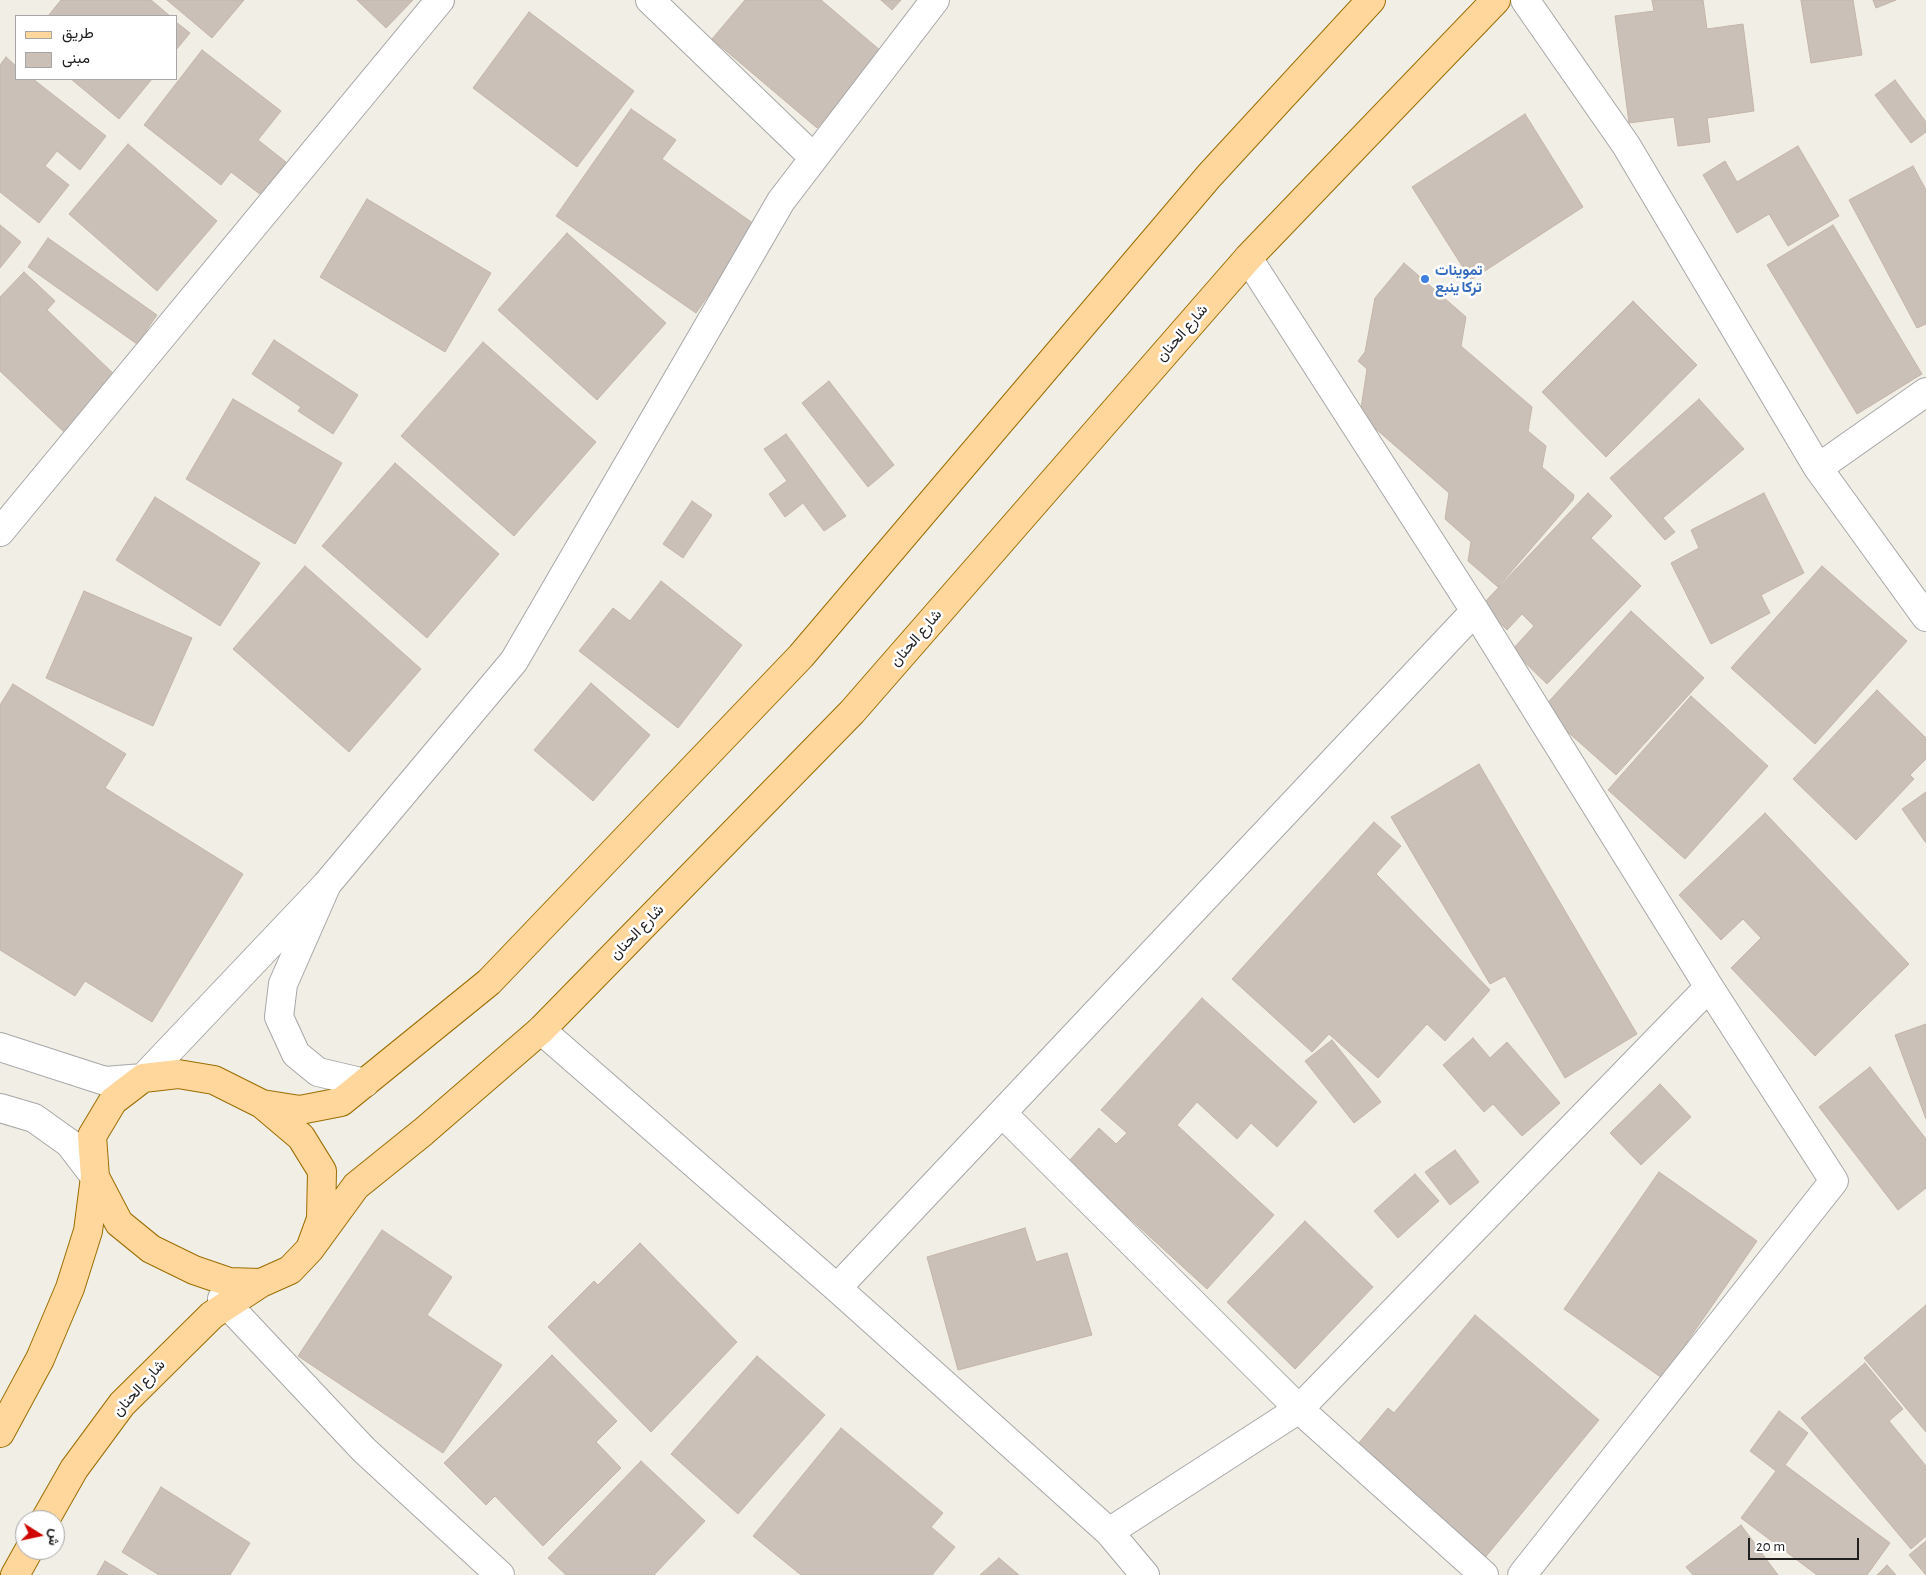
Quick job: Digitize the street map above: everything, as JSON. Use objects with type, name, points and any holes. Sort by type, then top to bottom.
[{"type":"main road","points":[[262,1104],[300,1110],[341,1102],[489,982],[801,656],[1209,176],[1371,0]]},
{"type":"main road","name":"شارع الحنان","points":[[51,1510],[74,1469],[122,1404],[181,1343],[225,1302],[290,1270],[310,1249],[356,1186],[423,1132],[541,1030],[852,712],[1248,258],[1496,0]]},
{"type":"main road","points":[[0,1433],[40,1359],[70,1288],[88,1231],[95,1177],[92,1136],[114,1101],[143,1078],[178,1074],[214,1080],[262,1104],[302,1137],[322,1170],[321,1219],[310,1249]]},
{"type":"main road","points":[[95,1177],[119,1223],[150,1249],[194,1270],[229,1282],[261,1283]]},
{"type":"main road","points":[[15,1575],[23,1560]]},
{"type":"street","points":[[0,532],[440,0]]},
{"type":"street","points":[[650,0],[814,158]]},
{"type":"street","points":[[0,1048],[105,1081],[143,1078],[327,884],[514,661],[781,200],[935,0]]},
{"type":"street","points":[[1525,0],[1626,145],[1818,468],[1926,616]]},
{"type":"street","points":[[1248,258],[1475,611],[1709,987],[1834,1181],[1522,1575]]},
{"type":"street","points":[[1818,468],[1926,392]]},
{"type":"street","points":[[837,1288],[1475,611]]},
{"type":"street","points":[[327,884],[283,984],[279,1017],[296,1054],[318,1072],[365,1083]]},
{"type":"street","points":[[1109,1532],[1299,1409],[1709,987]]},
{"type":"street","points":[[541,1030],[837,1288],[1109,1532],[1145,1575]]},
{"type":"street","points":[[0,1108],[34,1118],[69,1142],[95,1177]]},
{"type":"street","points":[[1002,1113],[1299,1409],[1484,1575]]},
{"type":"street","points":[[225,1302],[364,1450],[500,1575]]},
{"type":"building","points":[[61,0],[151,0],[169,15],[49,15]]},
{"type":"building","points":[[167,0],[244,0],[212,38]]},
{"type":"building","points":[[357,0],[413,0],[386,28]]},
{"type":"building","points":[[745,0],[821,0],[881,51],[817,128],[712,39]]},
{"type":"building","points":[[881,0],[901,0],[892,10]]},
{"type":"building","points":[[1652,0],[1703,0],[1707,29],[1743,24],[1754,111],[1707,118],[1710,142],[1678,146],[1674,117],[1629,123],[1615,16],[1654,11]]},
{"type":"building","points":[[1801,0],[1853,0],[1862,55],[1811,63]]},
{"type":"building","points":[[1873,0],[1896,0],[1876,8]]},
{"type":"building","points":[[529,12],[634,91],[577,167],[473,88]]},
{"type":"building","points":[[178,24],[190,33],[178,48]]},
{"type":"building","points":[[202,50],[281,111],[258,140],[286,162],[261,195],[231,172],[221,185],[144,125]]},
{"type":"building","points":[[6,57],[15,65],[15,80],[34,80],[106,136],[80,170],[57,151],[45,166],[69,185],[39,223],[0,192],[0,65]]},
{"type":"building","points":[[72,80],[151,80],[119,119]]},
{"type":"building","points":[[1895,80],[1926,122],[1926,132],[1911,143],[1875,95]]},
{"type":"building","points":[[631,109],[676,140],[662,159],[757,226],[696,313],[556,216]]},
{"type":"building","points":[[1525,114],[1583,207],[1471,280],[1412,187]]},
{"type":"building","points":[[128,144],[217,221],[157,291],[69,214]]},
{"type":"building","points":[[1798,146],[1839,216],[1788,246],[1769,214],[1737,233],[1703,175],[1725,161],[1737,182]]},
{"type":"building","points":[[1913,166],[1926,190],[1926,324],[1917,328],[1849,200]]},
{"type":"building","points":[[367,199],[491,273],[445,352],[320,277]]},
{"type":"building","points":[[0,225],[21,242],[0,268]]},
{"type":"building","points":[[1833,225],[1922,374],[1857,414],[1767,265]]},
{"type":"building","points":[[567,233],[666,323],[597,400],[498,310]]},
{"type":"building","points":[[48,238],[157,315],[137,344],[28,267]]},
{"type":"building","points":[[1404,263],[1466,317],[1461,346],[1532,407],[1528,431],[1546,446],[1542,467],[1574,495],[1573,500],[1498,587],[1468,561],[1471,542],[1445,519],[1449,493],[1360,415],[1367,369],[1358,361],[1365,352],[1375,298]]},
{"type":"building","points":[[24,272],[55,301],[47,310],[117,377],[65,433],[0,371],[0,297]]},
{"type":"building","points":[[1633,301],[1697,365],[1606,457],[1542,392]]},
{"type":"building","points":[[274,340],[358,395],[333,434],[298,411],[301,407],[252,374]]},
{"type":"building","points":[[483,342],[596,442],[514,536],[401,436]]},
{"type":"building","points":[[829,381],[894,465],[868,487],[802,403]]},
{"type":"building","points":[[233,399],[342,463],[295,544],[186,479]]},
{"type":"building","points":[[1699,399],[1744,449],[1663,518],[1675,532],[1665,540],[1610,478]]},
{"type":"building","points":[[786,434],[846,516],[824,531],[803,503],[785,517],[769,494],[787,481],[764,449]]},
{"type":"building","points":[[395,463],[499,554],[427,638],[322,546]]},
{"type":"building","points":[[1588,493],[1612,516],[1591,538],[1641,586],[1547,684],[1512,650],[1534,626],[1522,614],[1507,630],[1482,605]]},
{"type":"building","points":[[1764,493],[1804,573],[1761,595],[1770,613],[1711,644],[1671,563],[1699,548],[1691,530]]},
{"type":"building","points":[[155,497],[260,563],[220,626],[116,560]]},
{"type":"building","points":[[692,501],[712,515],[683,558],[663,544]]},
{"type":"building","points":[[305,566],[421,669],[349,752],[233,649]]},
{"type":"building","points":[[1822,566],[1907,641],[1815,744],[1731,668]]},
{"type":"building","points":[[661,581],[742,645],[678,728],[579,651],[613,608],[630,621]]},
{"type":"building","points":[[84,591],[192,638],[153,726],[46,678]]},
{"type":"building","points":[[1631,611],[1704,678],[1616,775],[1542,709]]},
{"type":"building","points":[[591,683],[650,735],[593,801],[534,750]]},
{"type":"building","points":[[13,684],[126,754],[105,788],[243,874],[152,1022],[85,981],[75,996],[0,950],[0,705]]},
{"type":"building","points":[[1877,690],[1926,738],[1926,759],[1910,775],[1914,779],[1856,840],[1793,779]]},
{"type":"building","points":[[1691,696],[1768,766],[1685,859],[1608,790]]},
{"type":"building","points":[[1479,764],[1637,1034],[1565,1078],[1505,976],[1490,984],[1391,817]]},
{"type":"building","points":[[1926,792],[1926,843],[1902,809]]},
{"type":"building","points":[[1765,813],[1909,964],[1815,1056],[1731,968],[1761,938],[1743,919],[1721,940],[1679,895]]},
{"type":"building","points":[[1374,822],[1401,846],[1376,874],[1490,990],[1445,1041],[1427,1024],[1378,1078],[1329,1034],[1312,1052],[1232,979]]},
{"type":"building","points":[[1202,998],[1317,1102],[1277,1147],[1251,1123],[1237,1139],[1197,1102],[1177,1125],[1274,1215],[1207,1289],[1068,1162],[1099,1128],[1116,1144],[1127,1133],[1101,1110]]},
{"type":"building","points":[[1926,1024],[1926,1119],[1895,1035]]},
{"type":"building","points":[[1473,1038],[1490,1058],[1507,1042],[1560,1103],[1522,1136],[1493,1104],[1484,1112],[1443,1065]]},
{"type":"building","points":[[1332,1040],[1381,1102],[1354,1123],[1305,1061]]},
{"type":"building","points":[[1870,1067],[1926,1139],[1926,1188],[1898,1210],[1819,1107]]},
{"type":"building","points":[[1660,1084],[1691,1117],[1641,1165],[1610,1133]]},
{"type":"building","points":[[1455,1150],[1479,1182],[1450,1205],[1425,1172]]},
{"type":"building","points":[[1659,1172],[1757,1241],[1662,1378],[1564,1309]]},
{"type":"building","points":[[1415,1174],[1439,1201],[1398,1238],[1374,1211]]},
{"type":"building","points":[[1305,1221],[1373,1287],[1295,1369],[1227,1302]]},
{"type":"building","points":[[1025,1228],[1036,1262],[1067,1253],[1092,1335],[958,1370],[927,1257]]},
{"type":"building","points":[[382,1230],[452,1277],[427,1315],[502,1365],[443,1453],[298,1356]]},
{"type":"building","points":[[640,1243],[737,1342],[651,1432],[548,1327],[594,1281],[598,1285]]},
{"type":"building","points":[[1926,1305],[1926,1432],[1864,1358]]},
{"type":"building","points":[[1475,1315],[1599,1420],[1483,1560],[1353,1450],[1388,1408],[1394,1413]]},
{"type":"building","points":[[552,1355],[617,1421],[596,1442],[621,1468],[543,1546],[495,1496],[486,1505],[444,1463]]},
{"type":"building","points":[[757,1356],[825,1415],[738,1514],[671,1454]]},
{"type":"building","points":[[1865,1363],[1903,1409],[1889,1421],[1926,1466],[1926,1536],[1911,1549],[1801,1418]]},
{"type":"building","points":[[1779,1411],[1808,1433],[1785,1465],[1890,1543],[1867,1575],[1817,1575],[1741,1518],[1776,1471],[1750,1451]]},
{"type":"building","points":[[841,1428],[943,1513],[931,1527],[955,1547],[932,1575],[801,1575],[753,1536]]},
{"type":"building","points":[[641,1461],[705,1521],[654,1575],[566,1575],[548,1558]]},
{"type":"building","points":[[161,1487],[250,1543],[230,1575],[159,1575],[122,1552]]},
{"type":"building","points":[[1741,1525],[1778,1575],[1693,1575],[1686,1567]]},
{"type":"building","points":[[1926,1541],[1926,1575],[1909,1555]]},
{"type":"building","points":[[999,1558],[1019,1575],[980,1575]]},
{"type":"building","points":[[105,1561],[128,1575],[97,1575]]},
{"type":"building","points":[[1887,1565],[1896,1575],[1877,1575]]},
{"type":"place","name":"تموينات تركا ينبع","points":[[1425,279]]}]
